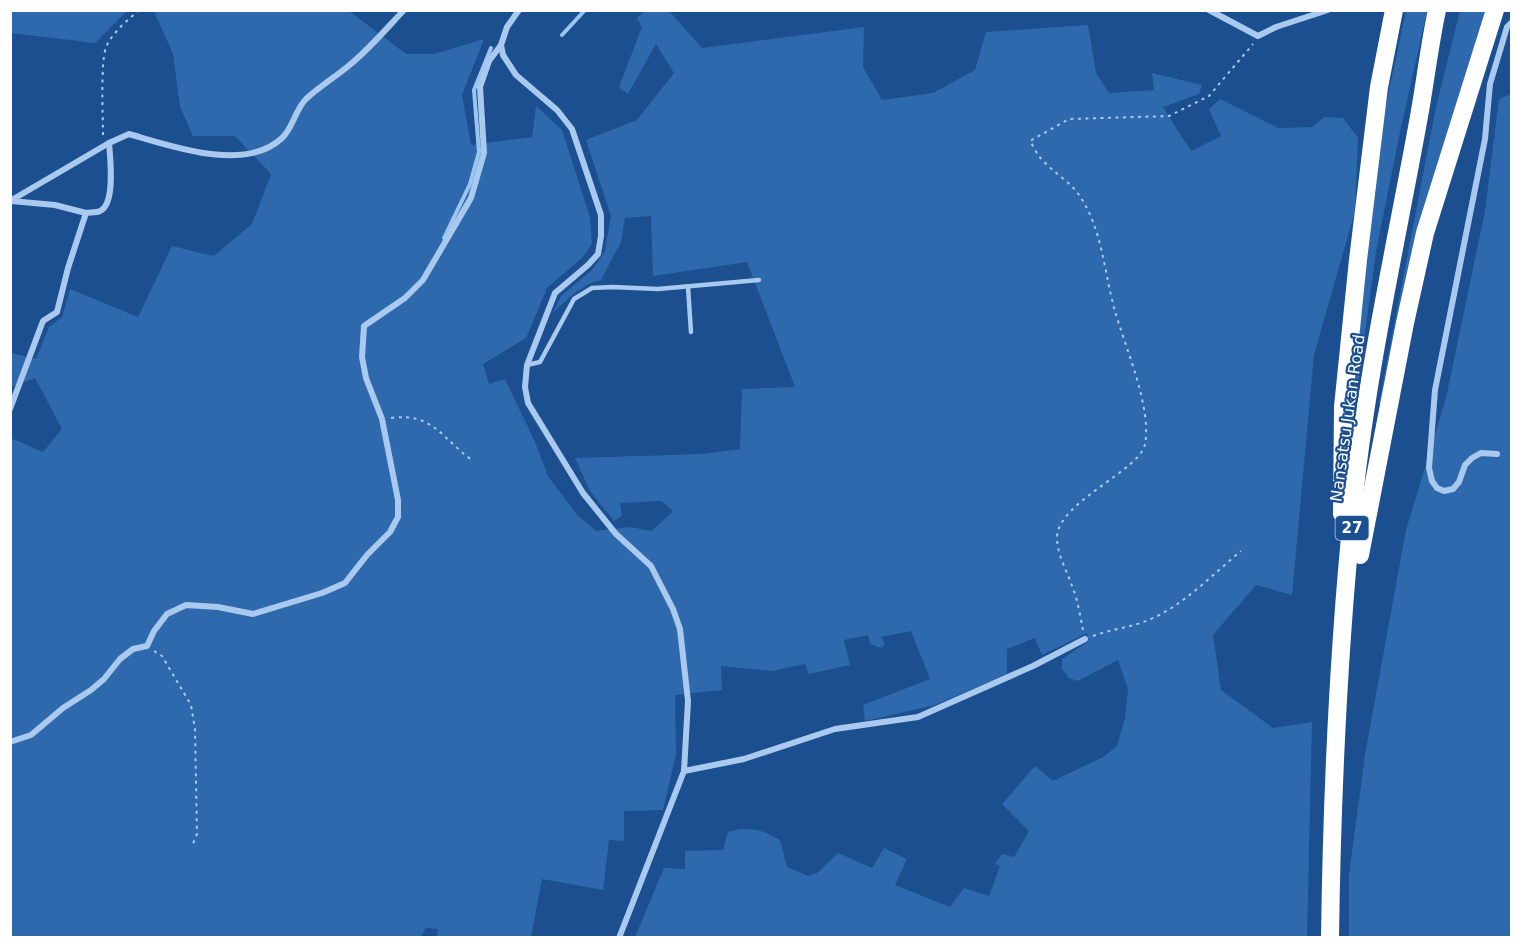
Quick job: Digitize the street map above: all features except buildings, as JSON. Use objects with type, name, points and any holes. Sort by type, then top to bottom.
[{"type":"highway","points":[[1342,648],[1343,408],[1379,87],[1394,10]]},
{"type":"highway","name":"Nansatsu Jukan Road","points":[[1330,938],[1331,840],[1342,648],[1356,486],[1385,290],[1437,10]]},
{"type":"highway","name":"Nansatsu Jukan Road","points":[[1418,122],[1450,10]]},
{"type":"highway","points":[[1342,648],[1405,323],[1425,233],[1495,10]]},
{"type":"street","points":[[10,201],[129,134],[174,147],[219,154],[251,154],[267,149],[284,137],[302,103],[352,63],[404,10]]},
{"type":"street","points":[[10,742],[31,735],[63,708],[91,690],[104,679],[120,659],[133,649],[147,646],[154,631],[167,614],[186,605],[218,607],[253,614],[322,593],[345,584],[367,555],[390,532],[398,517],[398,500],[382,419],[366,378],[362,357],[364,326],[405,298],[423,280],[471,198],[484,153],[480,87],[489,61],[501,45],[507,27],[519,10]]},
{"type":"street","points":[[1209,10],[1258,36],[1276,27],[1328,10]]},
{"type":"street","points":[[1497,454],[1481,453],[1472,458],[1465,465],[1459,482],[1453,489],[1444,491],[1437,488],[1432,481],[1429,468],[1435,390],[1485,139],[1490,84],[1508,27],[1512,22]]},
{"type":"street","points":[[501,45],[502,55],[516,75],[557,110],[572,129],[601,215],[598,254],[555,294],[527,365],[525,387],[528,403],[583,493],[616,534],[651,566],[673,609],[680,629],[688,700],[684,771],[619,938]]},
{"type":"street","points":[[10,201],[55,205],[86,213],[100,211],[106,206],[111,187],[110,143]]},
{"type":"street","points":[[10,409],[43,321],[57,312],[68,268],[86,213]]},
{"type":"street","points":[[684,771],[744,759],[835,729],[918,717],[1033,666],[1085,639]]},
{"type":"lane","points":[[527,365],[540,362],[574,298],[592,288],[658,289],[759,280]]},
{"type":"lane","points":[[688,287],[691,332]]},
{"type":"path","points":[[110,143],[103,135],[102,94],[106,46],[125,22],[139,10]]},
{"type":"path","points":[[1241,551],[1175,606],[1152,618],[1127,627],[1103,631],[1085,639],[1073,588],[1056,537],[1062,521],[1085,498],[1139,456],[1145,445],[1144,417],[1139,389],[1114,310],[1102,249],[1092,220],[1081,197],[1040,158],[1030,141],[1069,119],[1169,116],[1209,96],[1258,36]]},
{"type":"path","points":[[382,419],[415,417],[445,435],[460,452],[472,460]]},
{"type":"path","points":[[147,646],[162,656],[191,705],[195,729],[196,834],[192,846]]},
{"type":"shaded area","points":[[11,10],[127,11],[95,43],[11,33]]},
{"type":"shaded area","points":[[154,11],[349,11],[406,54],[434,54],[484,39],[462,95],[471,145],[532,137],[536,106],[562,130],[590,217],[592,244],[582,258],[547,288],[526,338],[483,364],[489,384],[505,379],[535,442],[548,476],[577,515],[596,531],[630,527],[652,531],[673,511],[661,501],[620,503],[622,516],[614,521],[590,491],[575,458],[703,454],[740,449],[742,389],[795,387],[747,262],[653,276],[651,216],[625,218],[621,242],[601,280],[581,289],[553,313],[561,296],[592,270],[605,251],[611,216],[586,140],[637,120],[674,73],[656,44],[628,94],[619,87],[642,27],[637,18],[645,11],[669,11],[702,48],[864,27],[863,67],[882,100],[933,93],[975,70],[986,32],[1088,25],[1096,73],[1109,93],[1154,90],[1152,73],[1202,85],[1199,94],[1163,107],[1191,151],[1221,136],[1209,109],[1220,99],[1278,128],[1313,127],[1324,117],[1343,118],[1358,138],[1355,211],[1314,355],[1292,595],[1256,585],[1213,635],[1221,690],[1273,728],[1312,722],[1307,937],[635,937],[664,868],[685,869],[685,851],[723,850],[728,832],[742,829],[761,831],[780,840],[787,867],[808,876],[817,873],[838,853],[872,868],[884,848],[907,859],[895,885],[950,907],[964,888],[989,896],[1000,866],[995,864],[1002,854],[1014,857],[1029,831],[1002,804],[1035,766],[1053,781],[1103,757],[1117,746],[1125,718],[1128,689],[1118,660],[1078,681],[1069,678],[1062,669],[1062,659],[1089,641],[1087,633],[1042,655],[1035,638],[1007,649],[1007,674],[935,705],[865,721],[863,705],[930,679],[911,631],[881,637],[885,644],[881,648],[870,644],[868,635],[844,640],[850,665],[809,674],[805,664],[772,671],[721,666],[722,690],[675,695],[676,754],[663,810],[624,811],[624,841],[609,840],[603,890],[542,879],[531,937],[437,937],[438,929],[426,928],[420,938],[11,937],[11,438],[43,452],[62,429],[35,378],[11,387],[11,353],[36,359],[49,327],[62,317],[70,289],[138,317],[172,246],[214,256],[252,224],[271,174],[235,136],[193,136],[180,107],[173,54]]},
{"type":"shaded area","points":[[1406,11],[1427,11],[1376,251],[1354,417],[1348,440],[1381,128]]},
{"type":"shaded area","points":[[1460,11],[1490,11],[1382,404],[1379,404],[1436,107]]},
{"type":"shaded area","points":[[1511,94],[1511,937],[1349,938],[1349,875],[1365,755],[1406,530],[1446,398],[1485,211],[1499,99]]},
{"type":"waterway","points":[[562,35],[585,10]]},
{"type":"waterway","points":[[444,238],[470,184],[479,152],[474,90],[491,48]]}]
